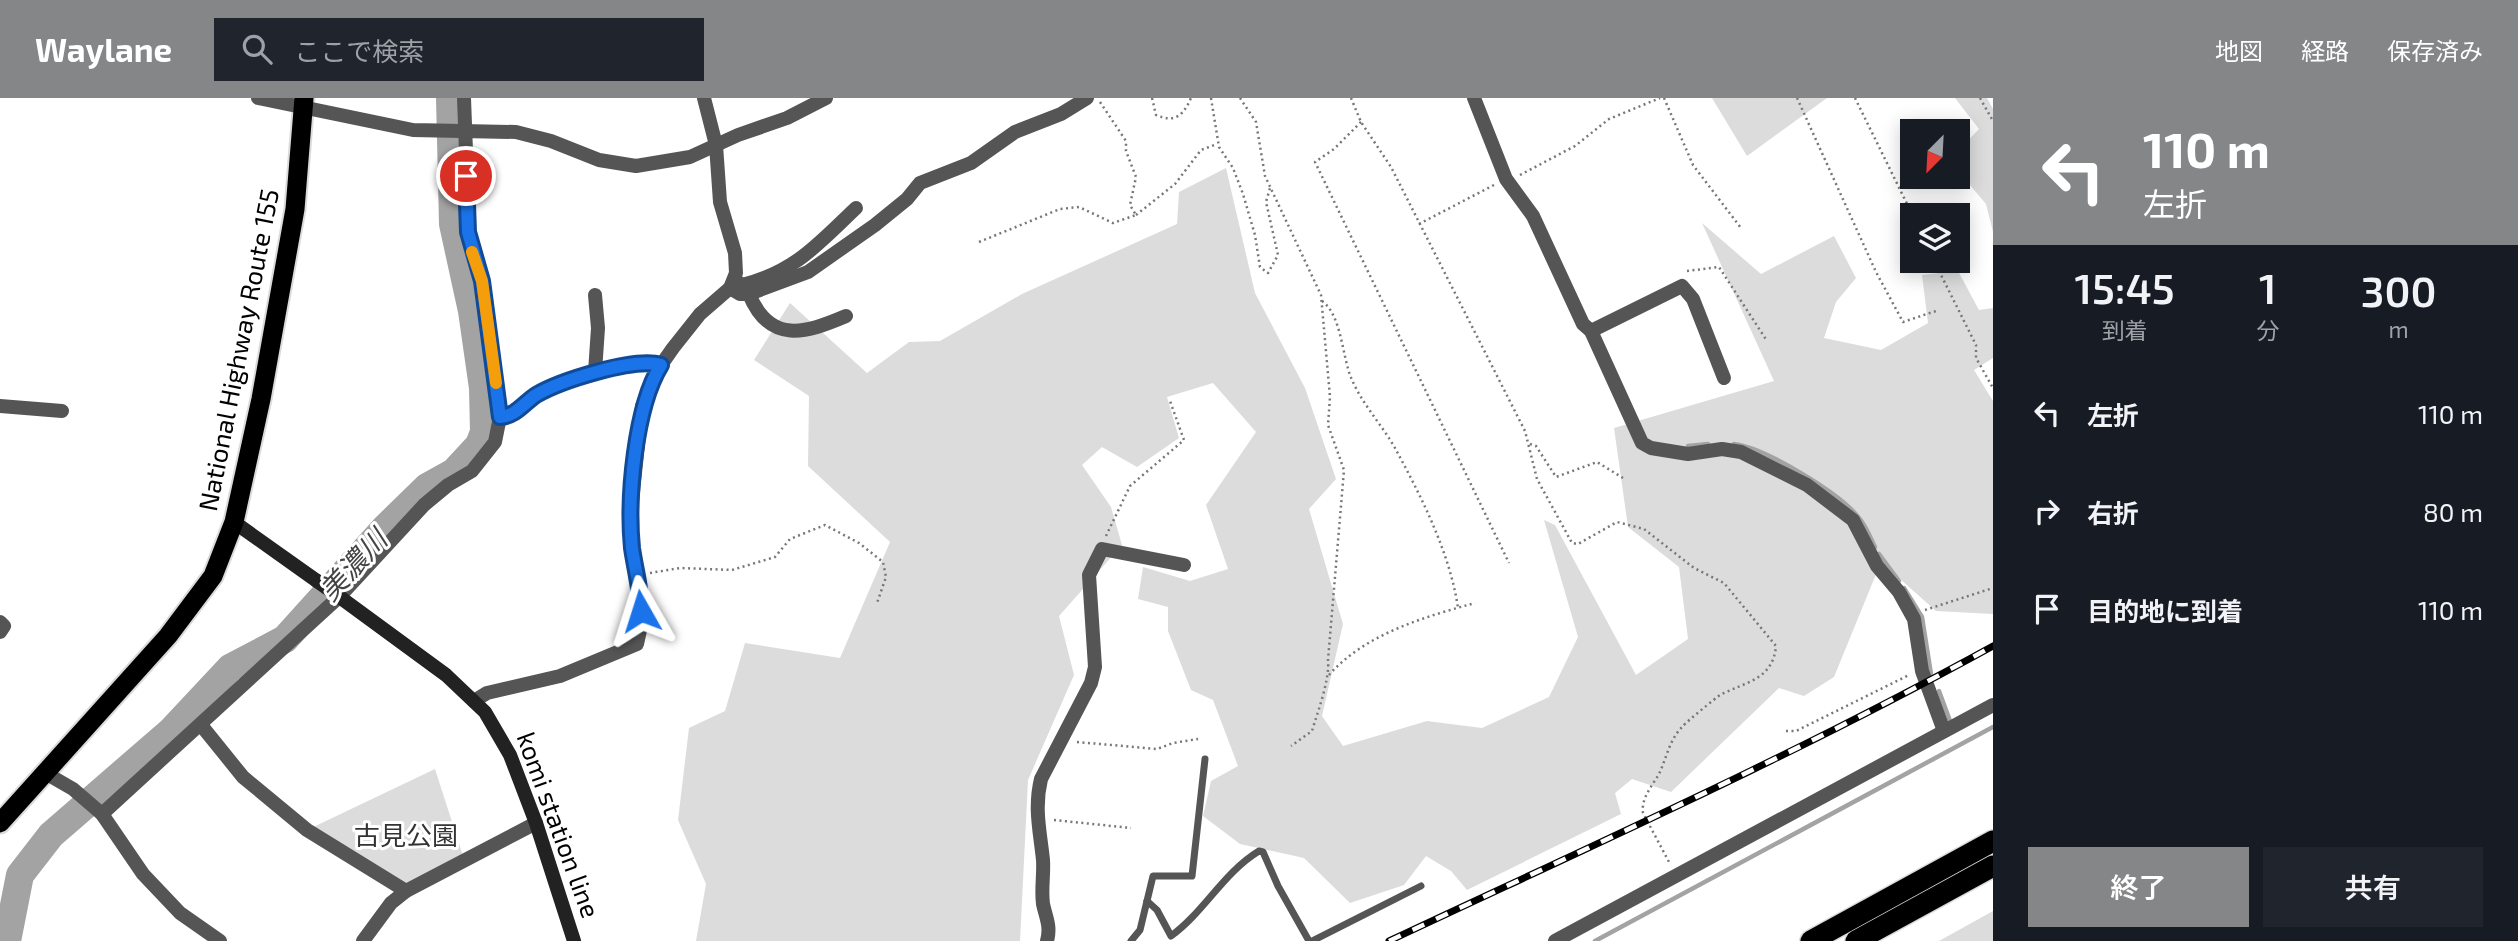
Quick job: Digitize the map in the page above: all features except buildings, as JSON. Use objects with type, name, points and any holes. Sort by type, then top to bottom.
[{"type":"highway","name":"National Highway Route 155","points":[[0,823],[47,774],[200,597],[213,576],[234,522],[248,465],[295,209],[304,104]]},
{"type":"highway","points":[[1811,941],[1993,841]]},
{"type":"highway","points":[[1856,941],[1993,866]]},
{"type":"main road","name":"komi station line","points":[[234,522],[446,675],[485,712],[510,755],[536,823],[574,941]]},
{"type":"street","points":[[258,98],[304,104],[413,130],[516,132],[551,141],[599,160],[636,166],[666,163],[787,118],[826,98]]},
{"type":"street","points":[[101,813],[341,597],[424,505],[480,464],[495,442],[500,417],[482,281],[468,232],[464,98]]},
{"type":"street","points":[[474,701],[487,693],[560,676],[589,662],[631,649],[637,644],[641,626],[641,597],[631,511],[642,406],[661,365],[701,314],[732,284],[734,253],[720,202],[716,145],[704,98]]},
{"type":"street","points":[[732,284],[740,294],[749,294],[808,272],[835,256],[885,216],[920,183],[979,158],[1016,132],[1060,114],[1087,98]]},
{"type":"street","points":[[1474,98],[1506,180],[1533,216],[1583,324],[1591,331],[1632,415],[1642,443],[1651,449],[1688,454],[1722,449],[1741,452],[1807,485],[1853,520],[1877,566],[1913,615],[1922,671],[1944,731]]},
{"type":"street","points":[[732,284],[742,285],[782,273],[816,248],[856,208]]},
{"type":"street","points":[[1591,331],[1682,286],[1693,299],[1724,378]]},
{"type":"street","points":[[749,294],[768,322],[793,332],[812,331],[846,316]]},
{"type":"street","points":[[595,295],[598,328],[595,372]]},
{"type":"street","points":[[500,417],[513,414],[545,390],[595,372],[647,363],[661,365]]},
{"type":"street","points":[[0,406],[62,411]]},
{"type":"street","points":[[1047,941],[1050,923],[1043,903],[1043,862],[1036,818],[1041,779],[1091,683],[1095,667],[1089,575],[1102,549],[1184,565]]},
{"type":"street","points":[[0,622],[4,625],[0,632]]},
{"type":"street","points":[[1555,941],[1993,705]]},
{"type":"street","points":[[201,725],[243,777],[307,830],[406,891]]},
{"type":"street","points":[[47,774],[73,789],[101,813],[143,874],[180,912],[220,941]]},
{"type":"street","points":[[363,941],[391,903],[406,891],[442,869],[536,823]]},
{"type":"lane","points":[[1132,941],[1140,929],[1153,876],[1192,876],[1205,759]]},
{"type":"lane","points":[[1147,901],[1157,911],[1171,936],[1205,905],[1237,865],[1259,851],[1263,852],[1278,886],[1310,941],[1422,886]]},
{"type":"path","points":[[1098,98],[1126,141],[1126,151],[1136,177],[1130,205],[1136,215]]},
{"type":"path","points":[[1152,98],[1156,115],[1168,120],[1176,119],[1191,98]]},
{"type":"path","points":[[1211,98],[1218,144],[1243,194],[1255,235],[1260,267],[1268,273],[1278,255],[1266,202],[1270,188]]},
{"type":"path","points":[[1240,98],[1256,122],[1262,164],[1270,188],[1308,265],[1321,301],[1331,397],[1328,425],[1344,470],[1329,675]]},
{"type":"path","points":[[1351,98],[1361,122],[1391,167],[1530,444],[1537,479],[1572,542],[1578,544],[1617,523],[1644,529],[1694,568],[1724,583],[1776,646],[1775,657],[1758,680],[1717,696],[1674,736],[1642,804],[1643,813],[1677,877]]},
{"type":"path","points":[[1419,223],[1575,146],[1609,120],[1662,98],[1693,165],[1741,228]]},
{"type":"path","points":[[1797,98],[1876,272],[1903,322],[1936,311]]},
{"type":"path","points":[[1855,98],[1907,203]]},
{"type":"path","points":[[1980,98],[1993,121]]},
{"type":"path","points":[[1361,122],[1334,149],[1315,162],[1508,562]]},
{"type":"path","points":[[979,242],[1060,209],[1079,206],[1113,223],[1136,215],[1175,184],[1201,150],[1218,144]]},
{"type":"path","points":[[1682,286],[1684,271],[1719,267],[1767,341]]},
{"type":"path","points":[[1940,273],[1976,345],[1976,358],[1993,388]]},
{"type":"path","points":[[1321,301],[1330,311],[1336,326],[1351,379],[1395,450],[1433,529],[1455,588],[1458,608]]},
{"type":"path","points":[[1102,549],[1110,523],[1130,486],[1184,440],[1170,401]]},
{"type":"path","points":[[1530,444],[1536,446],[1556,477],[1597,462],[1623,478]]},
{"type":"path","points":[[637,575],[680,568],[732,570],[775,557],[790,539],[825,525],[859,543],[883,562],[886,577],[877,603]]},
{"type":"path","points":[[1924,610],[1993,588]]},
{"type":"path","points":[[1291,746],[1312,731],[1320,695],[1329,675],[1339,663],[1373,641],[1407,624],[1475,603]]},
{"type":"path","points":[[1786,731],[1796,731],[1922,671]]},
{"type":"path","points":[[1062,739],[1157,749],[1198,739]]},
{"type":"path","points":[[1036,818],[1131,828]]},
{"type":"green space","points":[[1712,98],[1827,98],[1747,156]]},
{"type":"green space","points":[[1955,98],[1987,98],[1993,109],[1993,232],[1986,204],[1970,185],[1970,138],[1979,129]]},
{"type":"green space","points":[[1226,168],[1255,293],[1305,388],[1336,479],[1309,509],[1343,624],[1322,716],[1343,746],[1427,721],[1482,728],[1549,697],[1578,637],[1544,520],[1555,525],[1636,675],[1688,639],[1679,567],[1628,527],[1614,428],[1774,381],[1702,223],[1761,274],[1834,236],[1856,278],[1836,302],[1824,338],[1881,350],[1928,323],[1922,275],[1959,273],[1979,310],[1993,308],[1993,358],[1974,370],[1993,401],[1993,614],[1936,611],[1881,562],[1834,677],[1804,696],[1779,688],[1671,792],[1632,779],[1615,793],[1621,814],[1467,890],[1451,871],[1426,856],[1404,885],[1350,903],[1304,858],[1240,844],[1203,816],[1211,781],[1238,766],[1213,700],[1191,690],[1168,631],[1168,607],[1138,599],[1143,567],[1190,581],[1228,569],[1206,505],[1256,432],[1213,383],[1167,397],[1179,438],[1137,467],[1102,447],[1082,465],[1111,507],[1122,545],[1059,616],[1074,675],[1028,780],[1020,941],[696,941],[706,884],[678,820],[689,728],[725,711],[745,643],[840,658],[890,542],[808,466],[809,396],[754,360],[790,303],[867,373],[909,342],[940,341],[1022,294],[1177,224],[1179,192]]},
{"type":"green space","name":"古見公園","points":[[435,769],[464,859],[406,891],[307,830]]},
{"type":"green space","points":[[1993,911],[1993,941],[1939,941]]},
{"type":"waterway","name":"美濃川","points":[[7,941],[20,875],[51,835],[171,731],[230,668],[285,639],[386,527],[427,487],[454,472],[479,445],[484,432],[483,388],[472,311],[453,224],[450,98]]},
{"type":"waterway","points":[[1688,446],[1708,444]]},
{"type":"waterway","points":[[1734,444],[1782,463],[1836,496],[1861,521],[1875,547]]},
{"type":"waterway","points":[[1879,554],[1899,581]]},
{"type":"waterway","points":[[1904,588],[1922,617],[1931,674]]},
{"type":"waterway","points":[[1939,691],[1950,721]]},
{"type":"waterway","points":[[1595,941],[1993,727]]},
{"type":"railway","points":[[1389,941],[1769,762],[1993,646]]},
{"type":"slow traffic","points":[[472,252],[482,281],[496,383]]},
{"type":"route","points":[[466,176],[468,232],[482,281],[500,417],[513,414],[545,390],[560,387],[595,372],[647,363],[661,365],[642,406],[631,511],[631,533],[641,611]]}]
